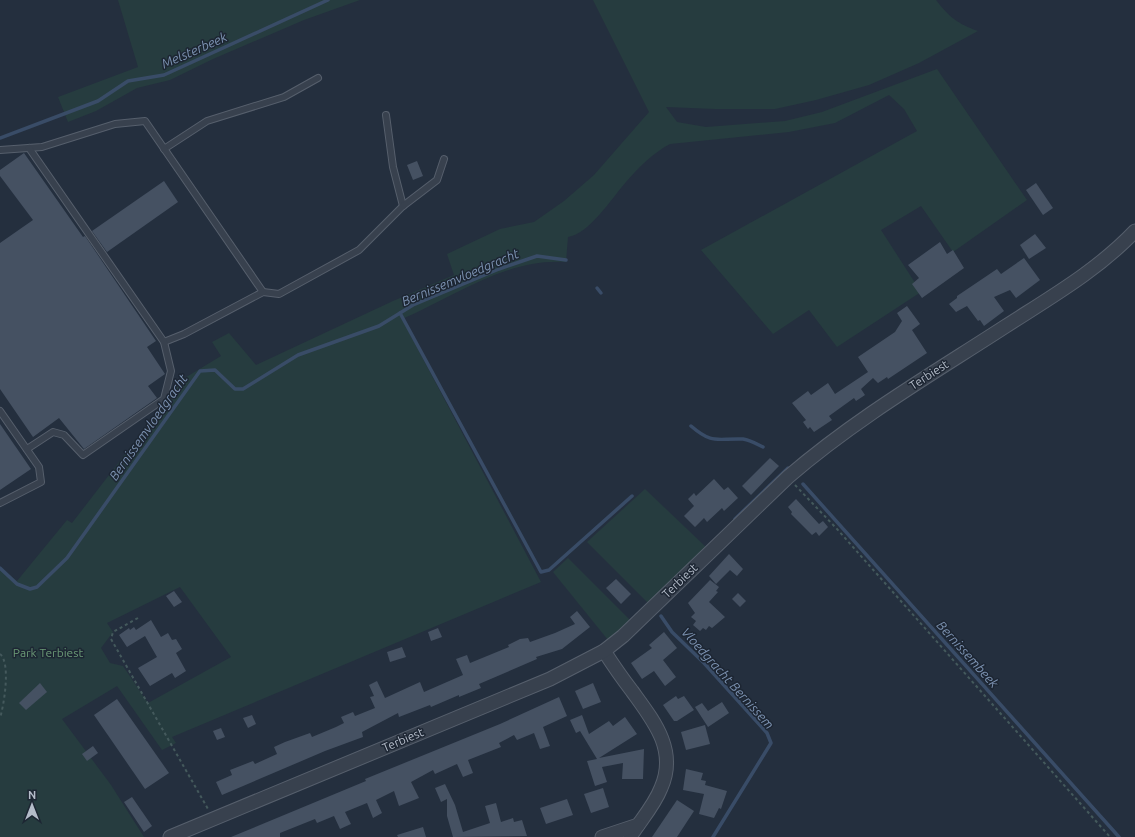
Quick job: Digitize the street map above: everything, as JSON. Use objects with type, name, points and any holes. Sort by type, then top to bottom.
[{"type":"street","name":"Terbiest","points":[[170,837],[550,679],[604,651],[623,636],[788,477],[814,454],[862,418],[1093,269],[1135,231]]},
{"type":"street","points":[[604,651],[662,735],[666,770],[662,787],[630,837]]},
{"type":"street","points":[[602,837],[638,825]]},
{"type":"lane","points":[[164,149],[207,121],[284,97],[318,78]]},
{"type":"lane","points":[[386,115],[393,167],[403,206]]},
{"type":"lane","points":[[0,150],[42,147],[115,124],[145,121],[263,292]]},
{"type":"lane","points":[[27,449],[53,432],[64,435],[83,455],[164,399],[171,370],[164,342],[29,148]]},
{"type":"lane","points":[[164,342],[184,334],[263,292],[279,294],[359,250],[403,206],[437,180],[444,159]]},
{"type":"lane","points":[[0,411],[39,467],[41,482],[0,503]]},
{"type":"path","points":[[788,477],[837,529],[1110,837]]},
{"type":"path","points":[[138,618],[113,632],[111,639],[213,819]]},
{"type":"path","points":[[0,654],[7,670],[0,718]]},
{"type":"green space","points":[[118,0],[360,0],[304,20],[213,59],[170,80],[137,88],[96,111],[68,122],[58,97],[138,67]]},
{"type":"green space","name":"Park Terbiest","points":[[593,0],[936,0],[954,19],[965,26],[978,31],[919,63],[869,85],[816,100],[775,109],[666,107],[677,122],[706,127],[785,121],[822,112],[937,69],[1027,200],[953,252],[921,206],[881,230],[921,292],[837,347],[809,310],[773,334],[701,250],[917,131],[904,109],[889,95],[835,123],[789,132],[670,144],[652,156],[636,171],[592,222],[576,234],[568,237],[566,262],[544,262],[502,272],[482,280],[402,319],[541,582],[172,737],[176,743],[162,750],[117,686],[62,719],[111,785],[144,837],[0,837],[0,567],[17,581],[67,520],[72,523],[183,379],[221,356],[212,342],[229,333],[256,365],[393,301],[454,275],[447,254],[500,229],[534,222],[564,201],[594,175],[649,112]],"holes":[[[180,587],[231,657],[148,703],[123,666],[110,663],[101,648],[113,632],[107,623]]]},
{"type":"green space","points":[[645,489],[708,549],[651,606],[587,542]]},
{"type":"green space","points":[[568,558],[632,622],[608,640],[553,572]]},
{"type":"building","points":[[24,153],[83,237],[85,236],[156,341],[147,347],[165,374],[148,386],[157,398],[84,449],[59,418],[33,437],[0,389],[0,243],[33,220],[0,176],[0,170]]},
{"type":"building","points":[[417,161],[423,176],[413,180],[407,165]]},
{"type":"building","points":[[164,181],[178,202],[107,252],[92,231]]},
{"type":"building","points":[[1036,183],[1053,208],[1043,215],[1026,190]]},
{"type":"building","points":[[1035,234],[1046,248],[1029,259],[1020,245]]},
{"type":"building","points":[[940,242],[947,254],[953,250],[964,268],[922,298],[912,284],[919,278],[908,265]]},
{"type":"building","points":[[1024,258],[1040,280],[1016,298],[1010,290],[994,297],[1004,311],[984,326],[980,320],[978,321],[967,306],[956,312],[949,304],[957,298],[957,296],[997,269],[1001,274]]},
{"type":"building","points":[[907,306],[920,324],[912,330],[927,353],[888,379],[887,377],[878,383],[873,378],[861,389],[865,395],[856,401],[854,398],[829,416],[832,420],[814,432],[810,427],[808,429],[803,422],[806,420],[792,403],[808,391],[811,395],[828,383],[835,394],[868,372],[858,357],[895,332],[902,321],[897,313]]},
{"type":"building","points":[[0,424],[31,469],[0,490]]},
{"type":"building","points":[[770,458],[779,466],[751,495],[742,486]]},
{"type":"building","points":[[714,479],[724,490],[728,487],[738,498],[724,511],[722,508],[707,522],[704,518],[695,527],[684,516],[694,506],[688,499],[694,493],[696,496]]},
{"type":"building","points":[[796,499],[819,524],[823,521],[828,527],[819,536],[816,532],[812,535],[791,514],[792,512],[788,507]]},
{"type":"building","points":[[729,554],[743,569],[737,576],[730,570],[716,584],[709,576]]},
{"type":"building","points":[[616,579],[631,594],[621,604],[606,588]]},
{"type":"building","points":[[710,580],[719,587],[716,591],[718,592],[709,602],[725,617],[712,628],[709,626],[706,630],[703,628],[700,631],[693,625],[696,621],[691,617],[695,613],[688,603]]},
{"type":"building","points":[[174,591],[182,602],[174,607],[166,596]]},
{"type":"building","points":[[738,593],[746,601],[740,607],[732,599]]},
{"type":"building","points":[[577,611],[590,627],[562,649],[536,657],[537,659],[479,684],[481,688],[459,697],[459,695],[431,707],[430,705],[399,717],[398,713],[362,732],[363,737],[325,751],[222,795],[216,782],[232,775],[230,770],[253,761],[255,764],[277,754],[274,747],[285,742],[310,733],[312,737],[336,727],[344,723],[341,717],[353,712],[355,716],[375,708],[370,697],[374,696],[369,685],[377,681],[385,698],[420,682],[424,692],[463,675],[456,659],[467,655],[470,663],[509,647],[508,645],[520,639],[528,638],[530,642],[555,633],[575,624],[570,617]]},
{"type":"building","points":[[151,620],[161,637],[168,633],[172,640],[176,639],[182,649],[176,653],[186,671],[175,678],[172,673],[150,686],[138,668],[157,657],[145,636],[127,647],[119,635],[129,628],[130,630],[134,627],[136,630]]},
{"type":"building","points":[[438,628],[442,637],[431,641],[428,632]]},
{"type":"building","points":[[664,632],[677,648],[663,660],[676,677],[665,686],[654,671],[642,679],[631,663],[652,648],[649,645]]},
{"type":"building","points":[[402,647],[406,657],[390,662],[387,652]]},
{"type":"building","points":[[40,683],[47,692],[26,710],[19,703]]},
{"type":"building","points":[[593,683],[601,702],[583,709],[575,691]]},
{"type":"building","points":[[676,696],[678,699],[684,696],[694,710],[677,721],[674,721],[663,705]]},
{"type":"building","points":[[559,697],[567,716],[543,727],[550,746],[540,749],[534,733],[517,740],[514,735],[499,743],[501,747],[468,760],[473,773],[463,777],[457,764],[435,774],[433,770],[411,782],[419,798],[399,806],[394,791],[376,800],[382,813],[373,818],[367,803],[345,812],[351,824],[340,829],[334,816],[317,823],[315,819],[280,833],[280,837],[231,837],[366,781],[365,779],[500,724]]},
{"type":"building","points":[[117,699],[169,773],[145,789],[94,715]]},
{"type":"building","points":[[722,702],[729,713],[708,727],[695,707],[702,703],[708,711]]},
{"type":"building","points":[[252,715],[256,724],[248,728],[243,718]]},
{"type":"building","points":[[582,715],[589,734],[609,721],[613,726],[625,717],[637,734],[599,758],[644,749],[643,779],[622,779],[623,763],[602,767],[607,782],[595,786],[587,761],[597,759],[580,731],[576,733],[570,720]]},
{"type":"building","points":[[705,725],[710,744],[686,750],[681,732]]},
{"type":"building","points":[[221,728],[225,737],[217,740],[213,731]]},
{"type":"building","points":[[93,746],[98,753],[87,761],[82,754]]},
{"type":"building","points":[[686,769],[703,773],[701,780],[706,781],[705,785],[727,791],[721,809],[719,808],[714,818],[699,814],[704,794],[683,790]]},
{"type":"building","points":[[445,784],[455,805],[463,832],[490,823],[485,806],[496,803],[501,822],[513,818],[514,822],[522,820],[527,836],[453,837],[447,816],[447,799],[441,802],[435,788]]},
{"type":"building","points":[[603,788],[609,807],[591,813],[584,794]]},
{"type":"building","points":[[132,797],[152,826],[144,832],[124,802]]},
{"type":"building","points":[[567,799],[573,815],[546,824],[540,808]]},
{"type":"building","points":[[677,800],[694,811],[677,837],[652,837]]},
{"type":"building","points":[[423,827],[426,837],[398,837],[397,835]]},
{"type":"waterway","name":"Melsterbeek","points":[[0,138],[98,101],[128,81],[164,75],[328,0]]},
{"type":"waterway","name":"Bernissemvloedgracht","points":[[0,568],[17,584],[30,589],[37,587],[67,558],[200,371],[215,370],[235,389],[243,389],[298,355],[379,326],[413,305],[499,269],[537,256],[566,260]]},
{"type":"waterway","name":"Bernissemvloedgracht","points":[[597,288],[601,293]]},
{"type":"waterway","points":[[400,313],[541,572],[549,570],[632,496]]},
{"type":"waterway","name":"Bernissemvloedgracht","points":[[691,426],[698,432],[710,438],[743,439],[763,447]]},
{"type":"waterway","name":"Vloedgracht Bernissem","points":[[735,519],[788,468]]},
{"type":"waterway","name":"Bernissembeek","points":[[803,484],[1119,837]]},
{"type":"waterway","name":"Vloedgracht Bernissem","points":[[661,616],[672,632],[704,663],[767,733],[771,743],[713,837]]}]
